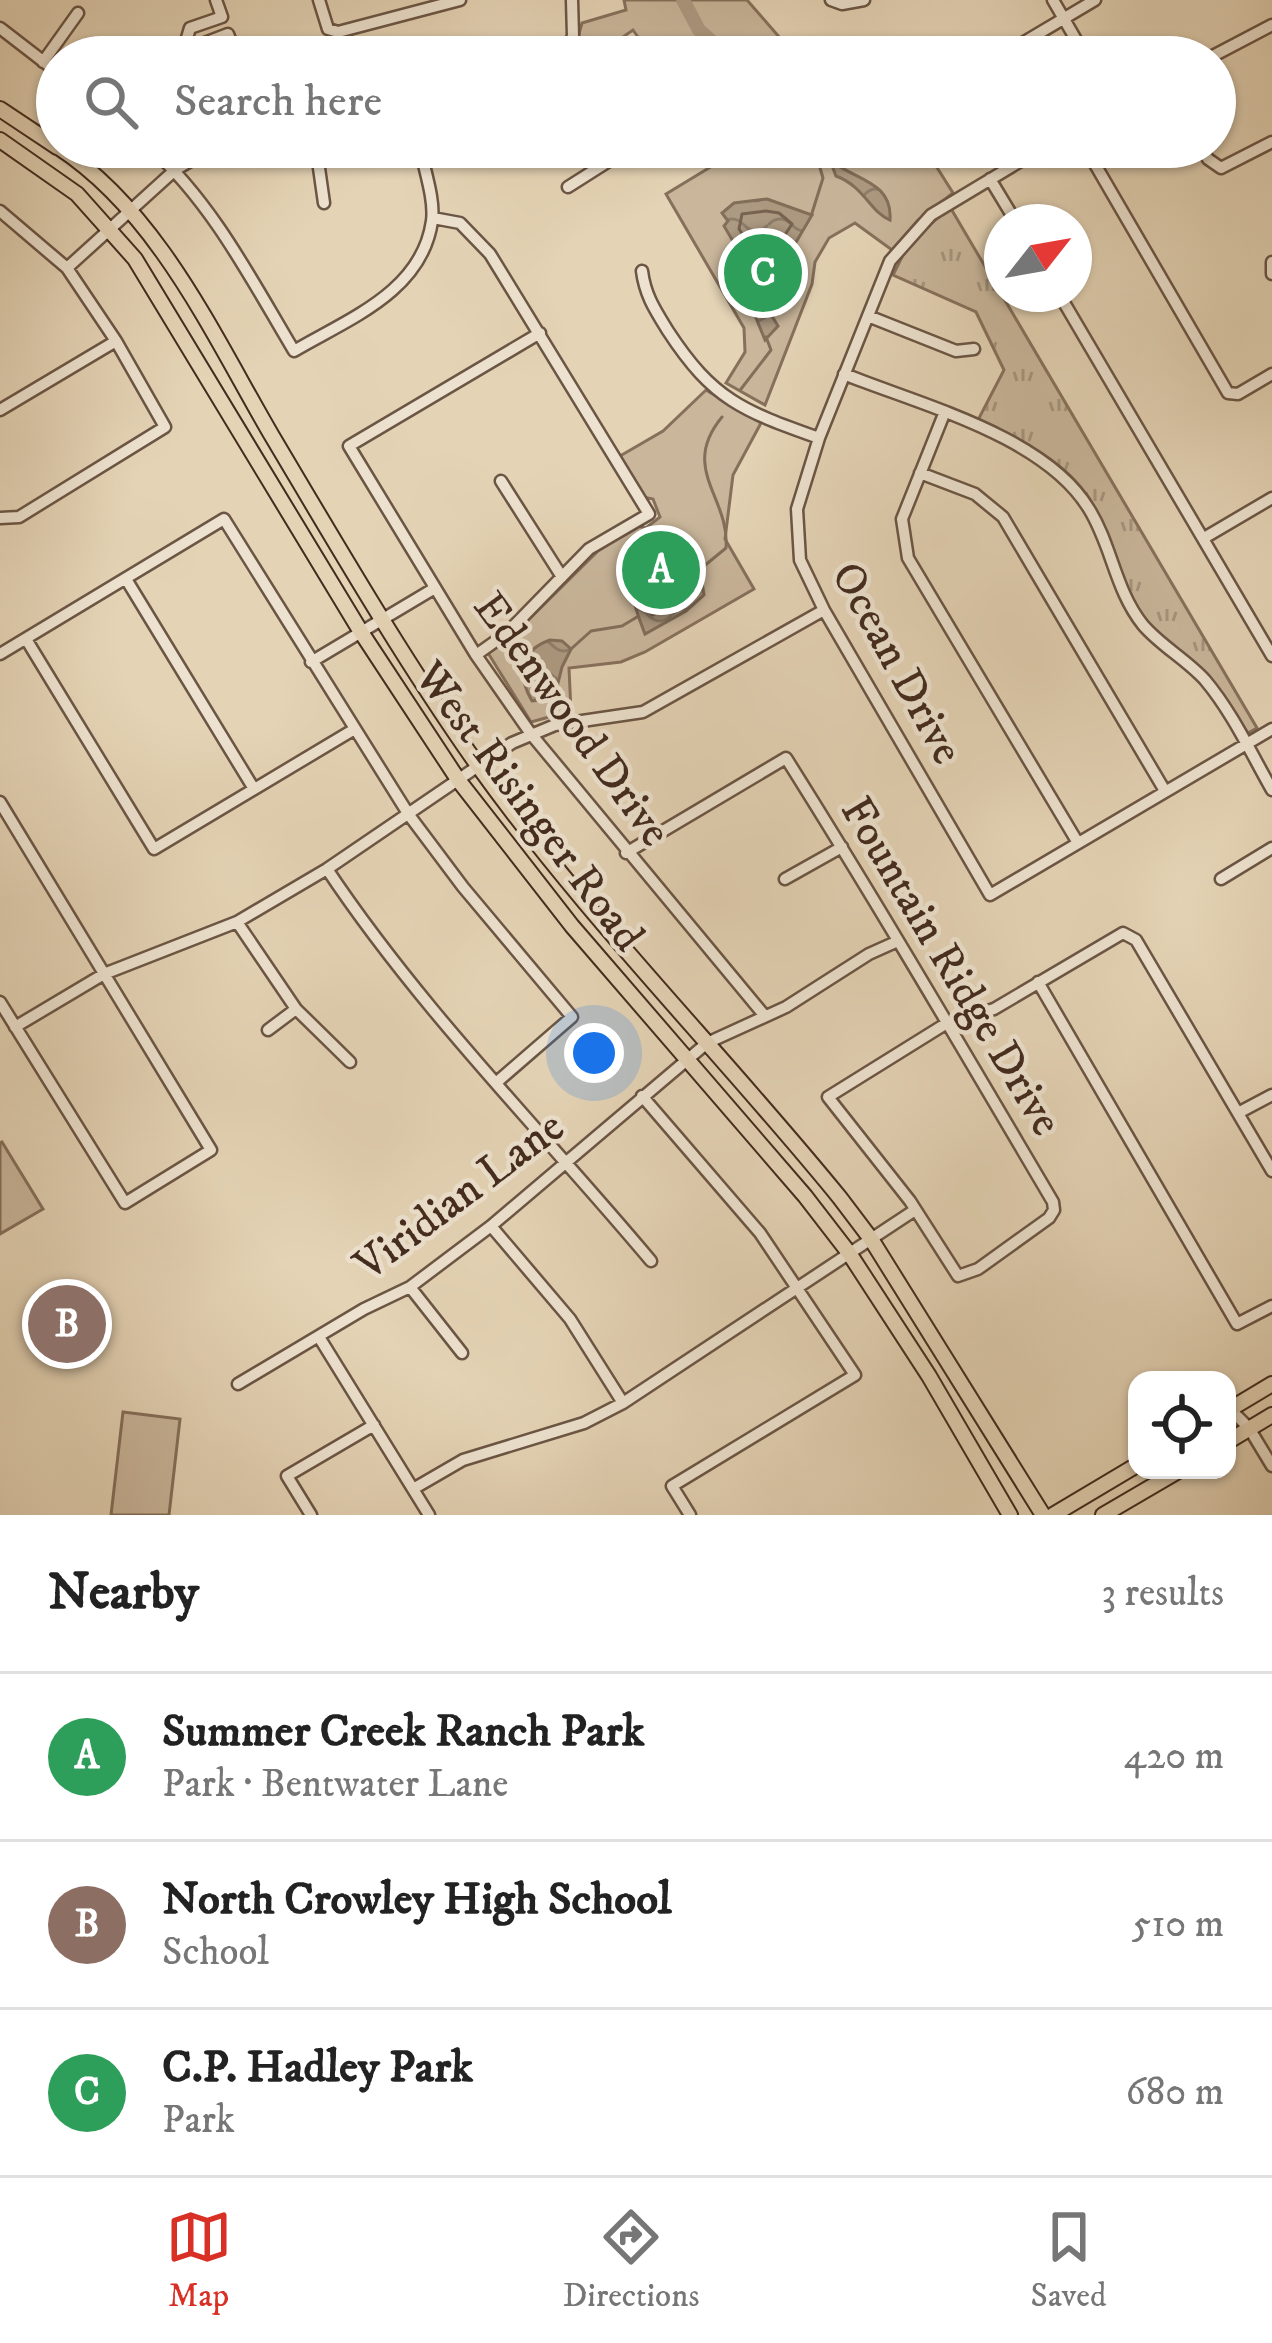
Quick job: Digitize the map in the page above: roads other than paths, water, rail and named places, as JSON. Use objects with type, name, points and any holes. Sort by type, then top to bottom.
[{"type":"main road","name":"West Risinger Road","points":[[0,109],[36,133]]},
{"type":"main road","name":"West Risinger Road","points":[[0,140],[36,166]]},
{"type":"main road","name":"West Risinger Road","points":[[39,168],[76,194],[110,229],[156,291],[361,632],[459,781],[572,926],[806,1196],[849,1253],[929,1376],[1007,1515]]},
{"type":"main road","name":"West Risinger Road","points":[[84,168],[129,211],[189,294],[285,458],[479,766],[536,843],[801,1149],[871,1239],[1043,1515]]},
{"type":"main road","points":[[262,471],[285,458]]},
{"type":"main road","points":[[929,1376],[949,1363]]},
{"type":"main road","points":[[1236,1405],[1272,1384]]},
{"type":"main road","points":[[1236,1436],[1272,1414]]},
{"type":"main road","points":[[1054,1515],[1128,1470]]},
{"type":"main road","points":[[1103,1515],[1165,1479]]},
{"type":"street","points":[[216,0],[228,34],[223,36]]},
{"type":"street","points":[[319,0],[328,28],[338,32],[460,0]]},
{"type":"street","points":[[572,0],[573,36]]},
{"type":"street","points":[[831,0],[842,4],[864,0]]},
{"type":"street","points":[[1053,0],[1074,36]]},
{"type":"street","points":[[1035,36],[1095,0]]},
{"type":"street","points":[[62,36],[78,13]]},
{"type":"street","points":[[188,36],[190,28],[222,17]]},
{"type":"street","points":[[1236,44],[1272,25]]},
{"type":"street","points":[[0,28],[36,56]]},
{"type":"street","points":[[1236,160],[1272,142]]},
{"type":"street","points":[[67,268],[178,168]]},
{"type":"street","points":[[319,168],[324,203]]},
{"type":"street","points":[[175,170],[222,230],[294,351],[395,292],[421,256],[433,218],[424,168]]},
{"type":"street","points":[[568,187],[598,168]]},
{"type":"street","name":"Ocean Drive","points":[[1007,168],[931,215],[890,261],[819,438],[796,509],[800,560],[824,610],[991,896],[1272,729]]},
{"type":"street","points":[[1097,168],[1228,393],[1238,394],[1272,374]]},
{"type":"street","points":[[990,178],[1005,204]]},
{"type":"street","points":[[0,211],[67,268],[116,341],[164,427],[19,517],[0,518]]},
{"type":"street","points":[[433,218],[460,223],[490,254],[649,514],[590,549],[507,633],[476,655]]},
{"type":"street","points":[[1272,262],[1272,274]]},
{"type":"street","points":[[641,271],[646,296],[697,375],[758,416],[819,438]]},
{"type":"street","points":[[1070,312],[1272,656]]},
{"type":"street","points":[[868,316],[956,352],[974,350]]},
{"type":"street","name":"Edenwood Drive","points":[[540,333],[349,446],[476,655],[531,734],[764,1015]]},
{"type":"street","points":[[0,410],[116,341]]},
{"type":"street","points":[[844,374],[1026,447],[1072,484],[1102,532],[1119,586],[1132,609],[1145,628],[1203,678],[1272,790]]},
{"type":"street","points":[[944,414],[902,519],[908,558],[1078,843]]},
{"type":"street","points":[[920,473],[975,494],[1003,517],[1165,791]]},
{"type":"street","points":[[501,482],[562,577]]},
{"type":"street","points":[[1204,538],[1272,498]]},
{"type":"street","points":[[0,654],[224,519],[409,815],[572,1017],[496,1082]]},
{"type":"street","points":[[126,578],[254,789]]},
{"type":"street","points":[[311,662],[435,588]]},
{"type":"street","points":[[16,1027],[104,974],[237,922],[327,869],[531,734],[582,719],[643,712],[824,610]]},
{"type":"street","points":[[26,639],[154,849],[353,730]]},
{"type":"street","name":"Fountain Ridge Drive","points":[[626,853],[786,758],[1054,1210],[978,1269],[958,1276],[915,1210]]},
{"type":"street","points":[[0,802],[211,1150],[124,1203],[0,1002]]},
{"type":"street","points":[[785,879],[842,847]]},
{"type":"street","points":[[1221,879],[1272,848]]},
{"type":"street","points":[[327,869],[382,946],[651,1261]]},
{"type":"street","points":[[237,922],[296,1009],[350,1062]]},
{"type":"street","points":[[413,1490],[463,1460],[584,1423],[623,1403],[915,1210],[828,1097],[947,1023],[980,1016],[1123,933],[1136,940],[1272,1171]]},
{"type":"street","name":"Viridian Lane","points":[[238,1384],[410,1287],[491,1226],[707,1043],[786,1007],[898,940]]},
{"type":"street","points":[[1038,982],[1237,1324],[1272,1306]]},
{"type":"street","points":[[268,1030],[296,1009]]},
{"type":"street","points":[[1238,1113],[1272,1095]]},
{"type":"street","points":[[642,1096],[760,1233],[855,1375],[672,1486],[690,1515]]},
{"type":"street","points":[[491,1226],[570,1319],[623,1403]]},
{"type":"street","points":[[410,1287],[462,1353]]},
{"type":"street","points":[[319,1336],[429,1515]]},
{"type":"street","points":[[1236,1417],[1249,1428],[1272,1466]]},
{"type":"street","points":[[311,1515],[287,1476],[374,1425]]},
{"type":"water","points":[[833,168],[842,168],[879,189],[890,220],[854,186],[836,176]]},
{"type":"water","points":[[767,199],[812,215],[779,271],[767,308],[778,326],[765,340],[752,308],[747,265],[724,226],[728,221],[722,213],[734,203]]},
{"type":"water","points":[[666,547],[700,570],[704,595],[645,634],[632,589],[633,560],[647,549]]},
{"type":"water","points":[[550,640],[562,641],[571,649],[554,699],[532,701],[524,682],[524,665],[532,651]]},
{"type":"waterway","points":[[683,0],[706,36]]},
{"type":"waterway","points":[[812,213],[823,178],[820,168]]},
{"type":"waterway","points":[[741,389],[771,350],[766,337]]},
{"type":"waterway","points":[[698,571],[726,548],[721,513],[705,468],[710,435],[722,417]]},
{"type":"waterway","points":[[571,649],[591,631],[622,626],[637,617]]},
{"type":"place","name":"C.P. Hadley Park","points":[[763,273]]},
{"type":"place","name":"Summer Creek Ranch Park","points":[[661,570]]},
{"type":"place","name":"North Crowley High School","points":[[67,1324]]}]
